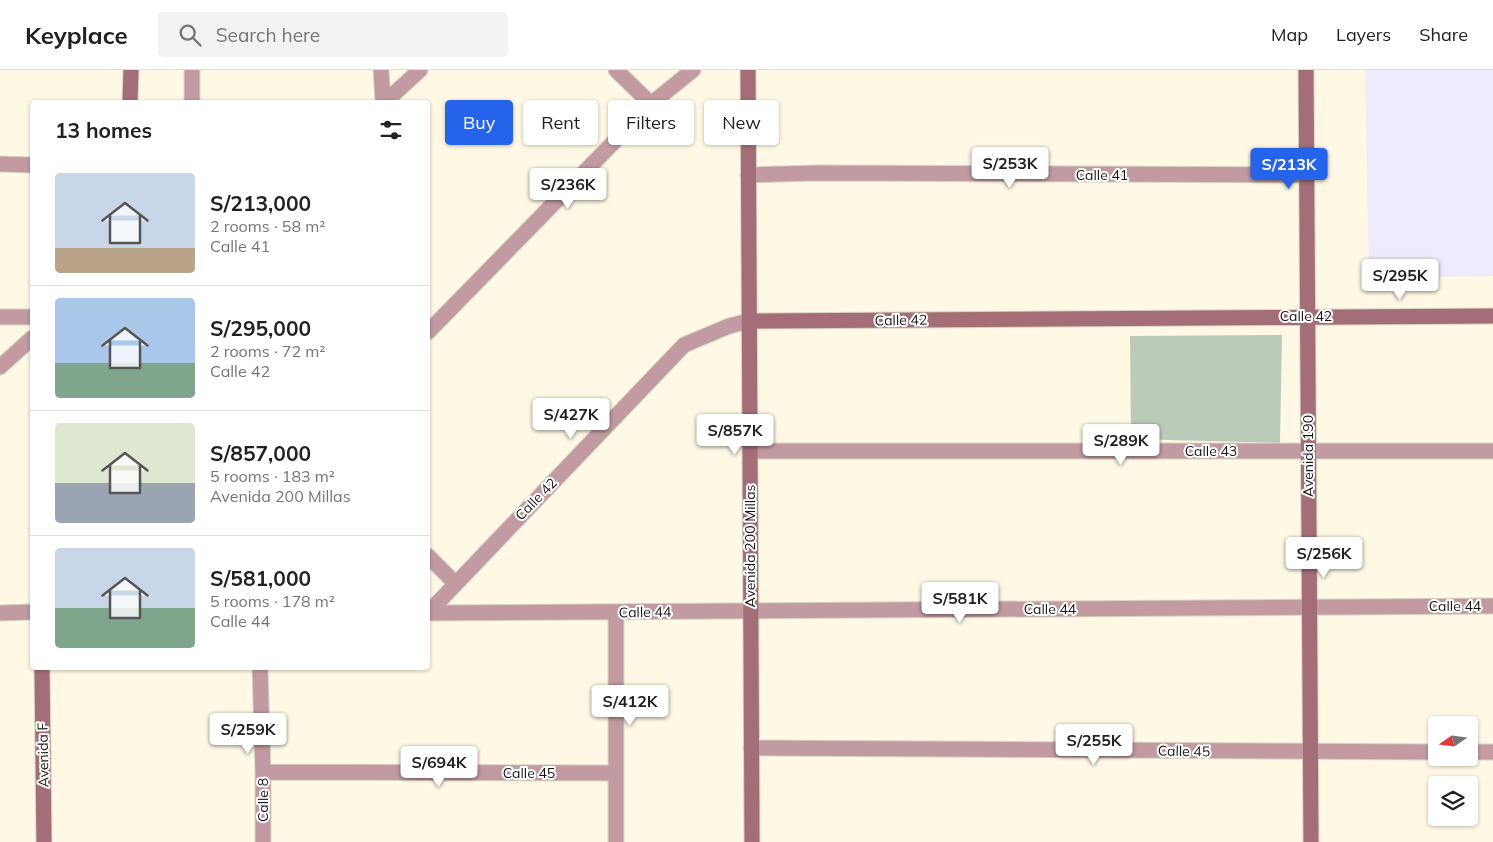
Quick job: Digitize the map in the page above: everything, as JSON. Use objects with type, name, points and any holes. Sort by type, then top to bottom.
[{"type":"street","points":[[130,70],[130,100]]},
{"type":"street","points":[[192,70],[192,100]]},
{"type":"street","points":[[381,70],[384,100]]},
{"type":"street","points":[[386,100],[420,70]]},
{"type":"street","points":[[616,70],[647,100]]},
{"type":"street","points":[[656,100],[693,70]]},
{"type":"street","name":"Avenida 200 Millas","points":[[748,70],[752,842]]},
{"type":"street","name":"Avenida 190","points":[[1306,70],[1306,316],[1311,842]]},
{"type":"street","points":[[430,330],[611,145]]},
{"type":"street","points":[[0,164],[30,165]]},
{"type":"street","name":"Calle 41","points":[[748,175],[836,173],[1306,175]]},
{"type":"street","points":[[0,317],[30,316]]},
{"type":"street","name":"Calle 42","points":[[430,611],[684,345],[729,326],[749,322],[1306,316],[1493,316]]},
{"type":"street","points":[[0,367],[30,340]]},
{"type":"street","name":"Calle 43","points":[[750,451],[1493,451]]},
{"type":"street","points":[[430,558],[455,583]]},
{"type":"street","name":"Calle 44","points":[[430,613],[1493,606]]},
{"type":"street","points":[[0,613],[30,612]]},
{"type":"street","points":[[616,613],[614,773],[616,842]]},
{"type":"street","name":"Avenida F","points":[[42,670],[44,842]]},
{"type":"street","name":"Calle 8","points":[[260,670],[263,842]]},
{"type":"street","name":"Calle 45","points":[[751,748],[1428,752]]},
{"type":"street","points":[[1478,752],[1493,752]]},
{"type":"street","name":"Calle 45","points":[[263,772],[614,773]]},
{"type":"shaded area","points":[[1365,70],[1493,70],[1493,276],[1387,278],[1369,270]]},
{"type":"green space","points":[[1282,335],[1280,443],[1131,439],[1130,336]]}]
